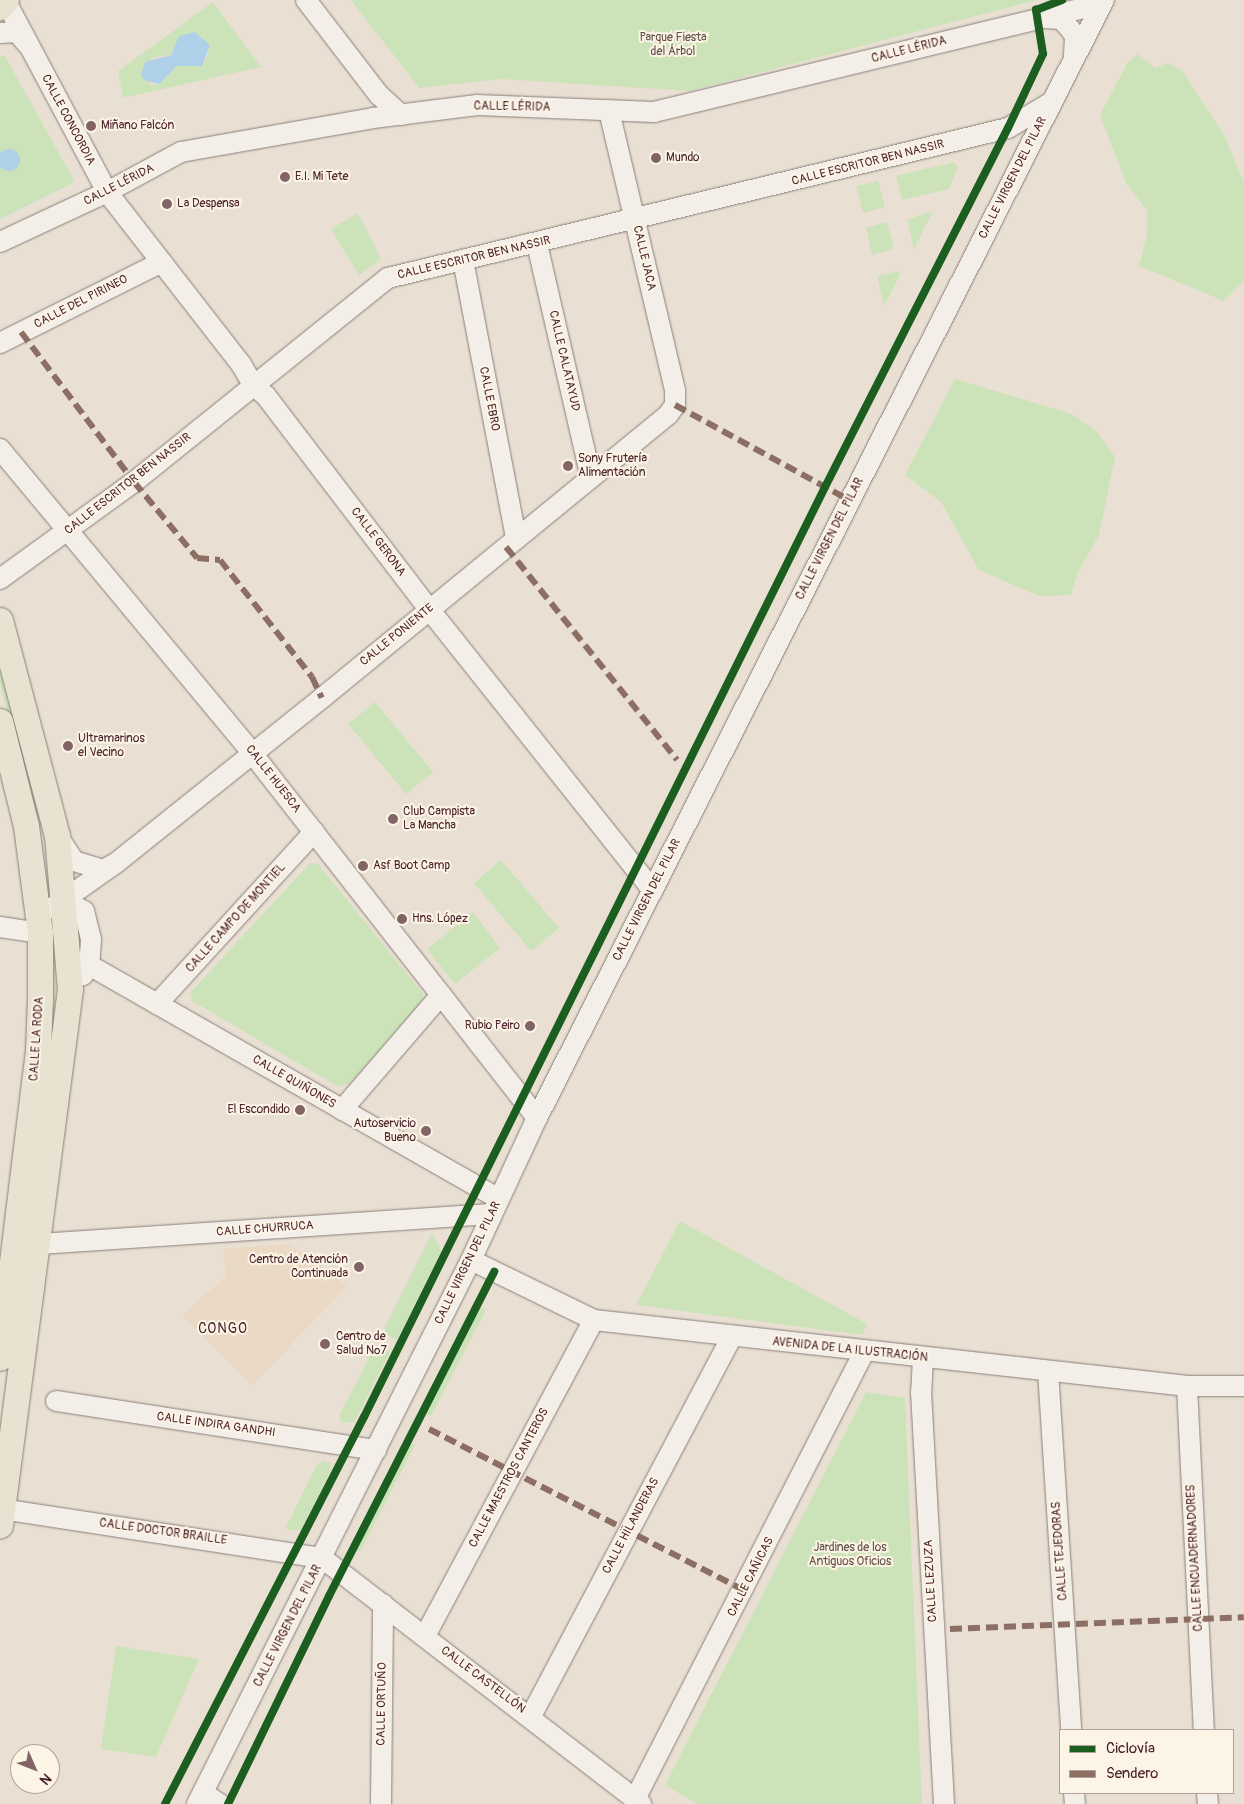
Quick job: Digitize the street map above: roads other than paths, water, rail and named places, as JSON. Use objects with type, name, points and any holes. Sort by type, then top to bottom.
[{"type":"main road","points":[[0,7],[5,0]]},
{"type":"main road","name":"CALLE LA RODA","points":[[0,620],[58,835],[64,900],[68,1003],[39,1244],[1,1517]]},
{"type":"main road","name":"CALLE LA RODA","points":[[0,722],[26,826],[36,928],[38,1050],[6,1258],[0,1358]]},
{"type":"street","name":"CALLE CONCORDIA","points":[[5,0],[107,192]]},
{"type":"street","points":[[306,0],[379,94],[400,115]]},
{"type":"street","name":"CALLE LÉRIDA","points":[[0,242],[107,192],[181,152],[400,115],[477,105],[654,112],[689,106],[1083,8],[1096,0]]},
{"type":"street","name":"CALLE VIRGEN DEL PILAR","points":[[200,1799],[471,1260],[537,1118],[652,889],[1020,162],[1074,63],[1104,0]]},
{"type":"street","name":"CALLE LÉRIDA","points":[[1038,18],[1062,19],[1071,30],[1075,36],[1074,63]]},
{"type":"street","name":"CALLE CONCORDIA","points":[[0,34],[17,32],[30,48]]},
{"type":"street","name":"CALLE ESCRITOR BEN NASSIR","points":[[0,579],[68,530],[388,278],[537,244],[1008,128],[1053,101]]},
{"type":"street","name":"CALLE JACA","points":[[609,111],[675,390],[675,405]]},
{"type":"street","points":[[1008,128],[1016,137],[1020,162]]},
{"type":"street","name":"CALLE GERONA","points":[[107,192],[241,364],[253,384],[266,396],[429,609],[652,889]]},
{"type":"street","name":"CALLE CALATAYUD","points":[[537,244],[591,477]]},
{"type":"street","name":"CALLE EBRO","points":[[463,260],[516,539]]},
{"type":"street","name":"CALLE DEL PIRINEO","points":[[0,343],[162,262]]},
{"type":"street","name":"CALLE PONIENTE","points":[[36,928],[64,900],[116,863],[516,539],[675,405]]},
{"type":"street","name":"CALLE HUESCA","points":[[0,449],[252,752],[537,1118]]},
{"type":"street","name":"CALLE CAMPO DE MONTIEL","points":[[157,1004],[314,832]]},
{"type":"street","name":"CALLE PONIENTE","points":[[58,835],[74,861],[103,870],[116,863]]},
{"type":"street","points":[[64,900],[84,911],[91,939],[89,965],[68,1003]]},
{"type":"street","points":[[0,927],[36,928]]},
{"type":"street","name":"CALLE QUIÑONES","points":[[89,965],[342,1110],[495,1206]]},
{"type":"street","points":[[342,1110],[441,995]]},
{"type":"street","name":"CALLE CHURRUCA","points":[[39,1244],[495,1206]]},
{"type":"street","name":"AVENIDA DE LA ILUSTRACIÓN","points":[[471,1260],[594,1320],[732,1338],[1187,1386],[1244,1386]]},
{"type":"street","name":"CALLE MAESTROS CANTEROS","points":[[425,1636],[594,1320]]},
{"type":"street","name":"CALLE HILANDERAS","points":[[531,1716],[732,1338]]},
{"type":"street","name":"CALLE CAÑICAS","points":[[638,1802],[864,1352]]},
{"type":"street","name":"CALLE LEZUZA","points":[[923,1358],[921,1392],[944,1804]]},
{"type":"street","name":"CALLE TEJEDORAS","points":[[1048,1371],[1071,1729]]},
{"type":"street","name":"CALLE ENCUADERNADORES","points":[[1187,1386],[1204,1729]]},
{"type":"street","name":"CALLE INDIRA GANDHI","points":[[56,1401],[376,1450]]},
{"type":"street","name":"CALLE DOCTOR BRAILLE","points":[[1,1517],[322,1558]]},
{"type":"street","name":"CALLE CASTELLÓN","points":[[322,1558],[531,1716],[638,1802]]},
{"type":"street","name":"CALLE ORTUÑO","points":[[381,1804],[383,1604]]},
{"type":"street","points":[[200,1799],[220,1804]]},
{"type":"water","points":[[195,32],[210,45],[202,66],[177,66],[159,84],[144,80],[141,75],[145,62],[171,55],[179,36]]},
{"type":"water","points":[[9,149],[17,152],[20,160],[17,168],[9,171],[1,168],[-1,156],[1,152]]},
{"type":"place","name":"Miñano Falcón","points":[[91,126]]},
{"type":"place","name":"Mundo","points":[[656,158]]},
{"type":"place","name":"E.I. Mi Tete","points":[[285,177]]},
{"type":"place","name":"La Despensa","points":[[167,204]]},
{"type":"place","name":"Sony Frutería Alimentación","points":[[568,466]]},
{"type":"place","name":"Ultramarinos el Vecino","points":[[68,746]]},
{"type":"place","name":"Club Campista La Mancha","points":[[393,819]]},
{"type":"place","name":"Asf Boot Camp","points":[[363,866]]},
{"type":"place","name":"Hns. López","points":[[402,919]]},
{"type":"place","name":"Rubio Peiro","points":[[530,1026]]},
{"type":"place","name":"El Escondido","points":[[300,1110]]},
{"type":"place","name":"Autoservicio Bueno","points":[[426,1131]]},
{"type":"place","name":"Centro de Atención Continuada","points":[[359,1267]]},
{"type":"place","name":"Centro de Salud Nº7","points":[[325,1344]]},
{"type":"district","name":"CONGO","points":[[223,1329]]},
{"type":"park label","name":"Parque Fiesta del Árbol","points":[[673,45]]},
{"type":"park label","name":"Jardines de los Antiguos Oficios","points":[[850,1555]]}]
